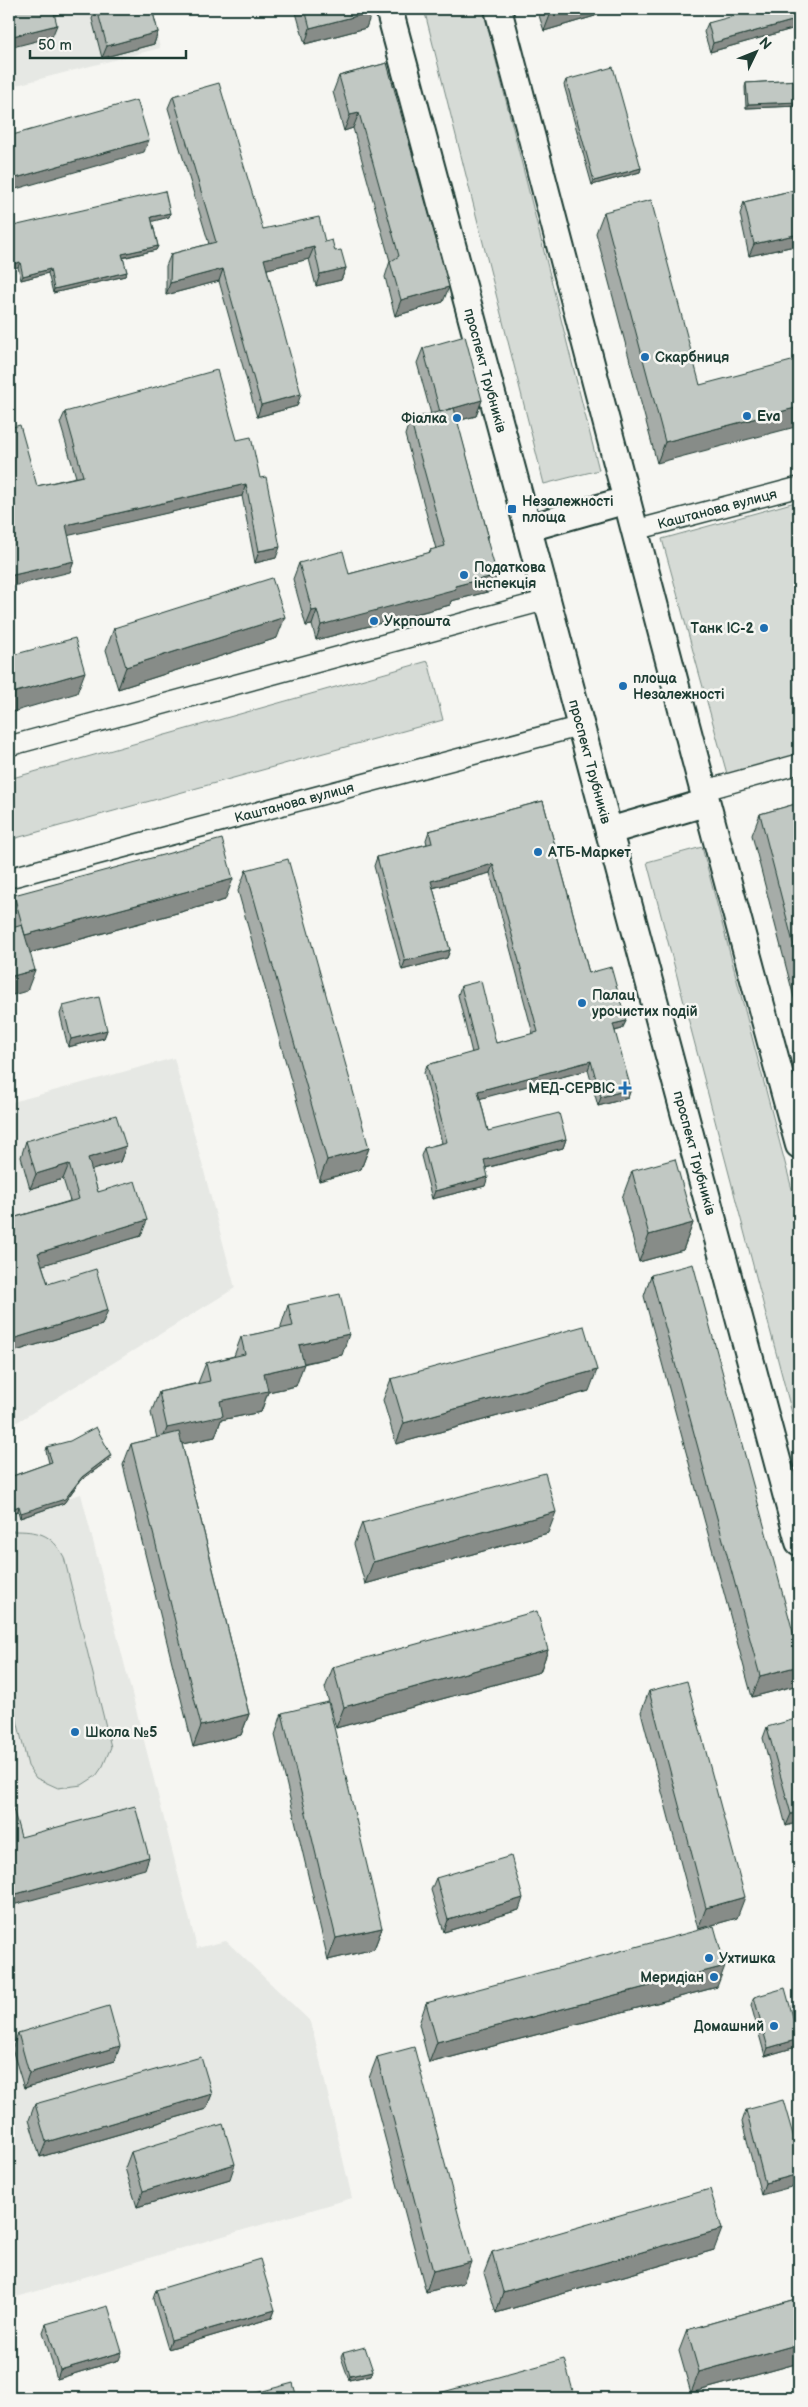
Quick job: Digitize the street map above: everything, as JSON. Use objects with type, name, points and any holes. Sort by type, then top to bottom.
[{"type":"main road","name":"проспект Трубників","points":[[389,9],[799,1542]]},
{"type":"main road","points":[[498,9],[636,530],[704,797],[799,1145]]},
{"type":"main road","points":[[528,528],[627,500]]},
{"type":"main road","points":[[609,831],[704,797]]},
{"type":"street","name":"Каштанова вулиця","points":[[636,530],[799,487]]},
{"type":"street","points":[[9,746],[547,600]]},
{"type":"street","name":"Каштанова вулиця","points":[[9,878],[580,726]]},
{"type":"street","points":[[704,797],[799,764]]},
{"type":"shaded area","points":[[9,9],[150,9],[160,48],[9,87]]},
{"type":"shaded area","points":[[424,9],[483,9],[599,470],[544,484]]},
{"type":"shaded area","points":[[799,501],[799,754],[727,774],[662,539]]},
{"type":"shaded area","points":[[428,661],[443,720],[9,840],[9,779]]},
{"type":"shaded area","points":[[702,847],[799,1216],[799,1440],[647,862]]},
{"type":"shaded area","points":[[174,1058],[235,1288],[9,1427],[9,1103]]},
{"type":"shaded area","points":[[81,1494],[197,1948],[226,1941],[311,2022],[352,2198],[17,2297],[9,2269],[9,1515]]},
{"type":"shaded area","points":[[13,1531],[37,1533],[49,1538],[64,1557],[111,1747],[103,1766],[96,1776],[82,1785],[58,1788],[36,1778],[28,1766],[9,1687],[9,1533]]},
{"type":"building","points":[[9,9],[53,9],[57,25],[9,37]]},
{"type":"building","points":[[97,9],[152,9],[158,32],[107,46]]},
{"type":"building","points":[[305,9],[371,9],[372,12],[310,28]]},
{"type":"building","points":[[759,9],[799,9],[799,19],[713,43],[708,23]]},
{"type":"building","points":[[387,63],[449,287],[401,300],[390,262],[399,256],[359,113],[350,115],[339,76]]},
{"type":"building","points":[[613,67],[641,168],[594,181],[566,80]]},
{"type":"building","points":[[799,80],[799,102],[748,104],[746,83]]},
{"type":"building","points":[[219,83],[263,229],[319,217],[325,242],[332,240],[335,251],[341,250],[346,268],[320,274],[314,247],[264,259],[301,394],[261,405],[223,269],[170,283],[171,254],[216,242],[173,96]]},
{"type":"building","points":[[137,100],[149,140],[9,180],[9,136]]},
{"type":"building","points":[[799,189],[799,234],[754,244],[744,202]]},
{"type":"building","points":[[165,191],[170,213],[151,217],[158,246],[122,254],[127,272],[54,289],[50,269],[23,276],[20,262],[9,265],[9,227]]},
{"type":"building","points":[[651,200],[700,385],[799,359],[799,407],[665,442],[604,212]]},
{"type":"building","points":[[465,336],[482,400],[440,412],[423,348]]},
{"type":"building","points":[[9,356],[15,383],[9,384]]},
{"type":"building","points":[[217,370],[237,440],[251,437],[260,478],[266,477],[280,547],[259,551],[246,484],[66,525],[74,561],[9,576],[9,428],[20,425],[37,486],[83,476],[65,412]]},
{"type":"building","points":[[454,408],[497,575],[455,586],[456,589],[321,625],[317,610],[312,611],[299,563],[343,551],[349,574],[431,552],[430,550],[445,546],[410,419]]},
{"type":"building","points":[[272,578],[285,617],[126,667],[114,628]]},
{"type":"building","points":[[75,638],[85,672],[9,694],[9,656]]},
{"type":"building","points":[[543,801],[589,973],[611,967],[626,1021],[613,1024],[631,1089],[601,1097],[591,1061],[478,1091],[488,1131],[559,1113],[566,1139],[484,1160],[488,1177],[435,1191],[424,1148],[447,1142],[427,1065],[477,1051],[461,986],[481,981],[496,1043],[538,1032],[493,864],[431,881],[450,950],[405,961],[377,857],[432,843],[429,831]]},
{"type":"building","points":[[799,803],[799,966],[760,814]]},
{"type":"building","points":[[222,839],[233,879],[25,935],[14,895]]},
{"type":"building","points":[[288,859],[369,1148],[327,1160],[246,870]]},
{"type":"building","points":[[22,925],[35,970],[9,977],[9,929]]},
{"type":"building","points":[[99,997],[107,1030],[71,1039],[63,1006]]},
{"type":"building","points":[[116,1115],[126,1146],[88,1158],[98,1192],[135,1181],[147,1220],[38,1253],[48,1284],[96,1269],[108,1310],[9,1340],[9,1219],[79,1199],[69,1164],[36,1174],[26,1141]]},
{"type":"building","points":[[675,1159],[693,1223],[649,1235],[632,1171]]},
{"type":"building","points":[[693,1264],[799,1654],[799,1666],[760,1676],[651,1275]]},
{"type":"building","points":[[340,1294],[349,1334],[299,1345],[304,1364],[264,1373],[268,1391],[220,1401],[223,1416],[167,1428],[159,1392],[210,1381],[206,1363],[245,1354],[241,1337],[293,1326],[288,1305]]},
{"type":"building","points":[[584,1326],[597,1370],[404,1423],[391,1379]]},
{"type":"building","points":[[96,1427],[111,1455],[82,1477],[65,1499],[21,1513],[19,1506],[9,1510],[9,1485],[13,1484],[10,1477],[52,1462],[47,1447],[70,1441]]},
{"type":"building","points":[[179,1432],[249,1714],[201,1726],[131,1444]]},
{"type":"building","points":[[545,1473],[556,1512],[373,1562],[362,1523]]},
{"type":"building","points":[[537,1611],[548,1650],[344,1707],[333,1667]]},
{"type":"building","points":[[687,1681],[745,1897],[706,1908],[649,1691]]},
{"type":"building","points":[[328,1702],[382,1928],[336,1938],[282,1713]]},
{"type":"building","points":[[799,1718],[799,1812],[791,1814],[767,1727]]},
{"type":"building","points":[[9,1794],[21,1837],[135,1806],[149,1857],[9,1896]]},
{"type":"building","points":[[511,1856],[523,1898],[448,1920],[436,1878]]},
{"type":"building","points":[[714,1926],[725,1966],[437,2042],[426,2003]]},
{"type":"building","name":"Домашний","points":[[785,1988],[799,2039],[768,2048],[754,1997]]},
{"type":"building","points":[[109,2006],[120,2046],[29,2073],[18,2033]]},
{"type":"building","points":[[414,2047],[471,2262],[433,2271],[377,2057]]},
{"type":"building","points":[[201,2057],[212,2094],[46,2142],[35,2104]]},
{"type":"building","points":[[783,2100],[799,2156],[799,2174],[765,2183],[746,2110]]},
{"type":"building","points":[[223,2124],[235,2164],[143,2191],[131,2152]]},
{"type":"building","points":[[710,2189],[722,2229],[503,2292],[492,2252]]},
{"type":"building","points":[[260,2259],[275,2310],[171,2340],[156,2290]]},
{"type":"building","points":[[799,2298],[799,2344],[699,2372],[687,2330]]},
{"type":"building","points":[[108,2306],[122,2352],[60,2370],[46,2324]]},
{"type":"building","points":[[365,2347],[373,2371],[350,2376],[343,2353]]},
{"type":"building","points":[[564,2359],[575,2398],[421,2398]]},
{"type":"building","points":[[293,2383],[297,2398],[248,2398],[248,2395]]},
{"type":"place","name":"Скарбниця","points":[[645,357]]},
{"type":"place","name":"Eva","points":[[747,416]]},
{"type":"place","name":"Фіалка","points":[[457,418]]},
{"type":"place","name":"Незалежності площа","points":[[512,509]]},
{"type":"place","name":"Податкова інспекція","points":[[464,575]]},
{"type":"place","name":"Укрпошта","points":[[374,621]]},
{"type":"place","name":"Танк ІС-2","points":[[764,628]]},
{"type":"place","name":"площа Незалежності","points":[[623,686]]},
{"type":"place","name":"АТБ-Маркет","points":[[538,852]]},
{"type":"place","name":"Палац урочистих подій","points":[[582,1003]]},
{"type":"place","name":"МЕД-СЕРВІС","points":[[625,1088]]},
{"type":"place","name":"Школа №5","points":[[75,1732]]},
{"type":"place","name":"Ухтишка","points":[[709,1958]]},
{"type":"place","name":"Меридіан","points":[[714,1977]]},
{"type":"place","name":"Домашний","points":[[774,2026]]}]
